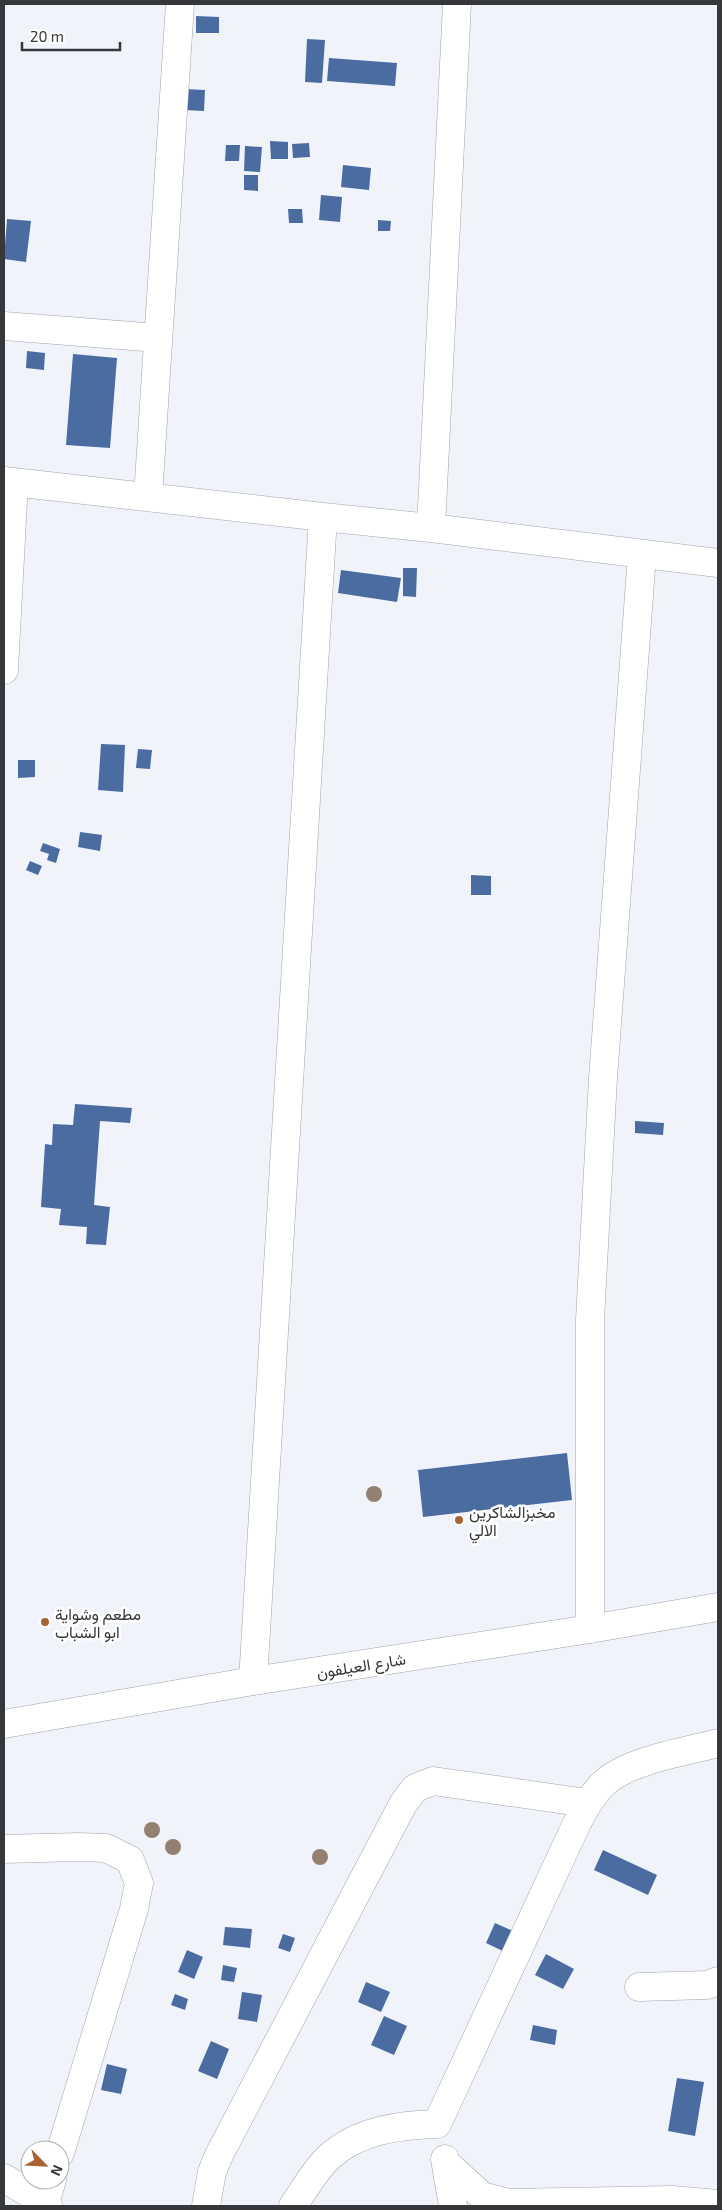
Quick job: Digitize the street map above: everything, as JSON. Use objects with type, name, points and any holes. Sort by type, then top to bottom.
[{"type":"main road","points":[[148,498],[180,4]]},
{"type":"main road","points":[[431,528],[457,4]]},
{"type":"main road","points":[[4,326],[158,338]]},
{"type":"main road","points":[[4,670],[9,481],[148,498],[431,528],[718,563]]},
{"type":"main road","points":[[253,1681],[323,517]]},
{"type":"main road","points":[[590,1630],[591,1301],[604,1068],[642,555]]},
{"type":"main road","name":"شارع العيلفون","points":[[4,1724],[253,1681],[590,1630],[718,1607]]},
{"type":"main road","points":[[453,2206],[438,2124],[587,1803],[604,1783],[627,1769],[718,1743]]},
{"type":"main road","points":[[206,2206],[212,2172],[218,2157],[403,1804],[415,1788],[434,1781],[587,1803]]},
{"type":"main road","points":[[4,1849],[106,1848],[130,1860],[139,1883],[134,1909],[64,2140]]},
{"type":"main road","points":[[639,1987],[707,1985],[718,1981]]},
{"type":"main road","points":[[294,2206],[314,2174],[330,2156],[351,2142],[379,2130],[407,2125],[438,2124]]},
{"type":"main road","points":[[446,2163],[482,2196],[508,2203],[672,2200],[718,2204]]},
{"type":"main road","points":[[4,2178],[48,2196]]},
{"type":"building","points":[[196,16],[219,17],[219,33],[196,33]]},
{"type":"building","points":[[307,39],[325,40],[322,83],[305,82]]},
{"type":"building","points":[[329,58],[397,63],[395,86],[327,81]]},
{"type":"building","points":[[185,89],[205,90],[204,111],[184,110]]},
{"type":"building","points":[[270,141],[288,142],[288,159],[271,159]]},
{"type":"building","points":[[309,143],[310,157],[293,158],[292,144]]},
{"type":"building","points":[[226,145],[240,145],[239,161],[225,161]]},
{"type":"building","points":[[245,146],[262,147],[260,172],[244,171]]},
{"type":"building","points":[[343,165],[371,168],[369,190],[341,187]]},
{"type":"building","points":[[244,175],[258,175],[258,191],[244,190]]},
{"type":"building","points":[[321,195],[342,197],[340,222],[319,220]]},
{"type":"building","points":[[288,209],[302,209],[303,223],[289,223]]},
{"type":"building","points":[[7,219],[31,221],[26,262],[4,259]]},
{"type":"building","points":[[378,220],[391,221],[390,231],[378,231]]},
{"type":"building","points":[[27,351],[45,353],[44,370],[26,368]]},
{"type":"building","points":[[73,354],[117,358],[110,448],[66,445]]},
{"type":"building","points":[[403,568],[417,568],[416,597],[403,596]]},
{"type":"building","points":[[341,570],[401,578],[397,602],[338,593]]},
{"type":"building","points":[[101,744],[125,745],[123,792],[98,790]]},
{"type":"building","points":[[138,749],[152,750],[150,769],[136,768]]},
{"type":"building","points":[[18,760],[35,760],[35,777],[18,778]]},
{"type":"building","points":[[80,832],[102,835],[100,851],[78,847]]},
{"type":"building","points":[[43,843],[60,849],[56,863],[47,860],[49,854],[40,851]]},
{"type":"building","points":[[30,861],[42,866],[38,875],[26,870]]},
{"type":"building","points":[[471,875],[491,876],[491,895],[471,895]]},
{"type":"building","points":[[75,1104],[132,1108],[130,1123],[100,1121],[94,1205],[110,1207],[106,1245],[86,1244],[87,1227],[59,1225],[61,1209],[41,1207],[45,1144],[52,1145],[53,1124],[73,1125]]},
{"type":"building","points":[[635,1121],[664,1123],[663,1135],[635,1133]]},
{"type":"building","points":[[567,1453],[572,1500],[423,1517],[418,1470]]},
{"type":"building","points":[[603,1850],[657,1875],[648,1895],[594,1870]]},
{"type":"building","points":[[495,1923],[522,1935],[513,1956],[486,1943]]},
{"type":"building","points":[[225,1927],[252,1929],[250,1948],[223,1945]]},
{"type":"building","points":[[283,1934],[295,1938],[290,1952],[278,1948]]},
{"type":"building","points":[[187,1950],[203,1957],[194,1979],[178,1972]]},
{"type":"building","points":[[546,1954],[574,1969],[563,1989],[535,1975]]},
{"type":"building","points":[[223,1965],[237,1968],[234,1982],[221,1980]]},
{"type":"building","points":[[366,1982],[390,1992],[381,2012],[358,2002]]},
{"type":"building","points":[[242,1992],[262,1995],[257,2022],[238,2019]]},
{"type":"building","points":[[175,1994],[188,1999],[185,2010],[171,2005]]},
{"type":"building","points":[[384,2016],[407,2026],[394,2055],[371,2045]]},
{"type":"building","points":[[533,2025],[557,2030],[555,2045],[530,2040]]},
{"type":"building","points":[[211,2041],[229,2049],[217,2079],[198,2071]]},
{"type":"building","points":[[107,2064],[127,2069],[121,2094],[101,2090]]},
{"type":"building","points":[[677,2078],[704,2082],[695,2136],[668,2131]]},
{"type":"place","name":"مخبزالشاكرين الالي","points":[[459,1520]]},
{"type":"place","name":"مطعم وشواية ابو الشباب","points":[[45,1622]]}]
